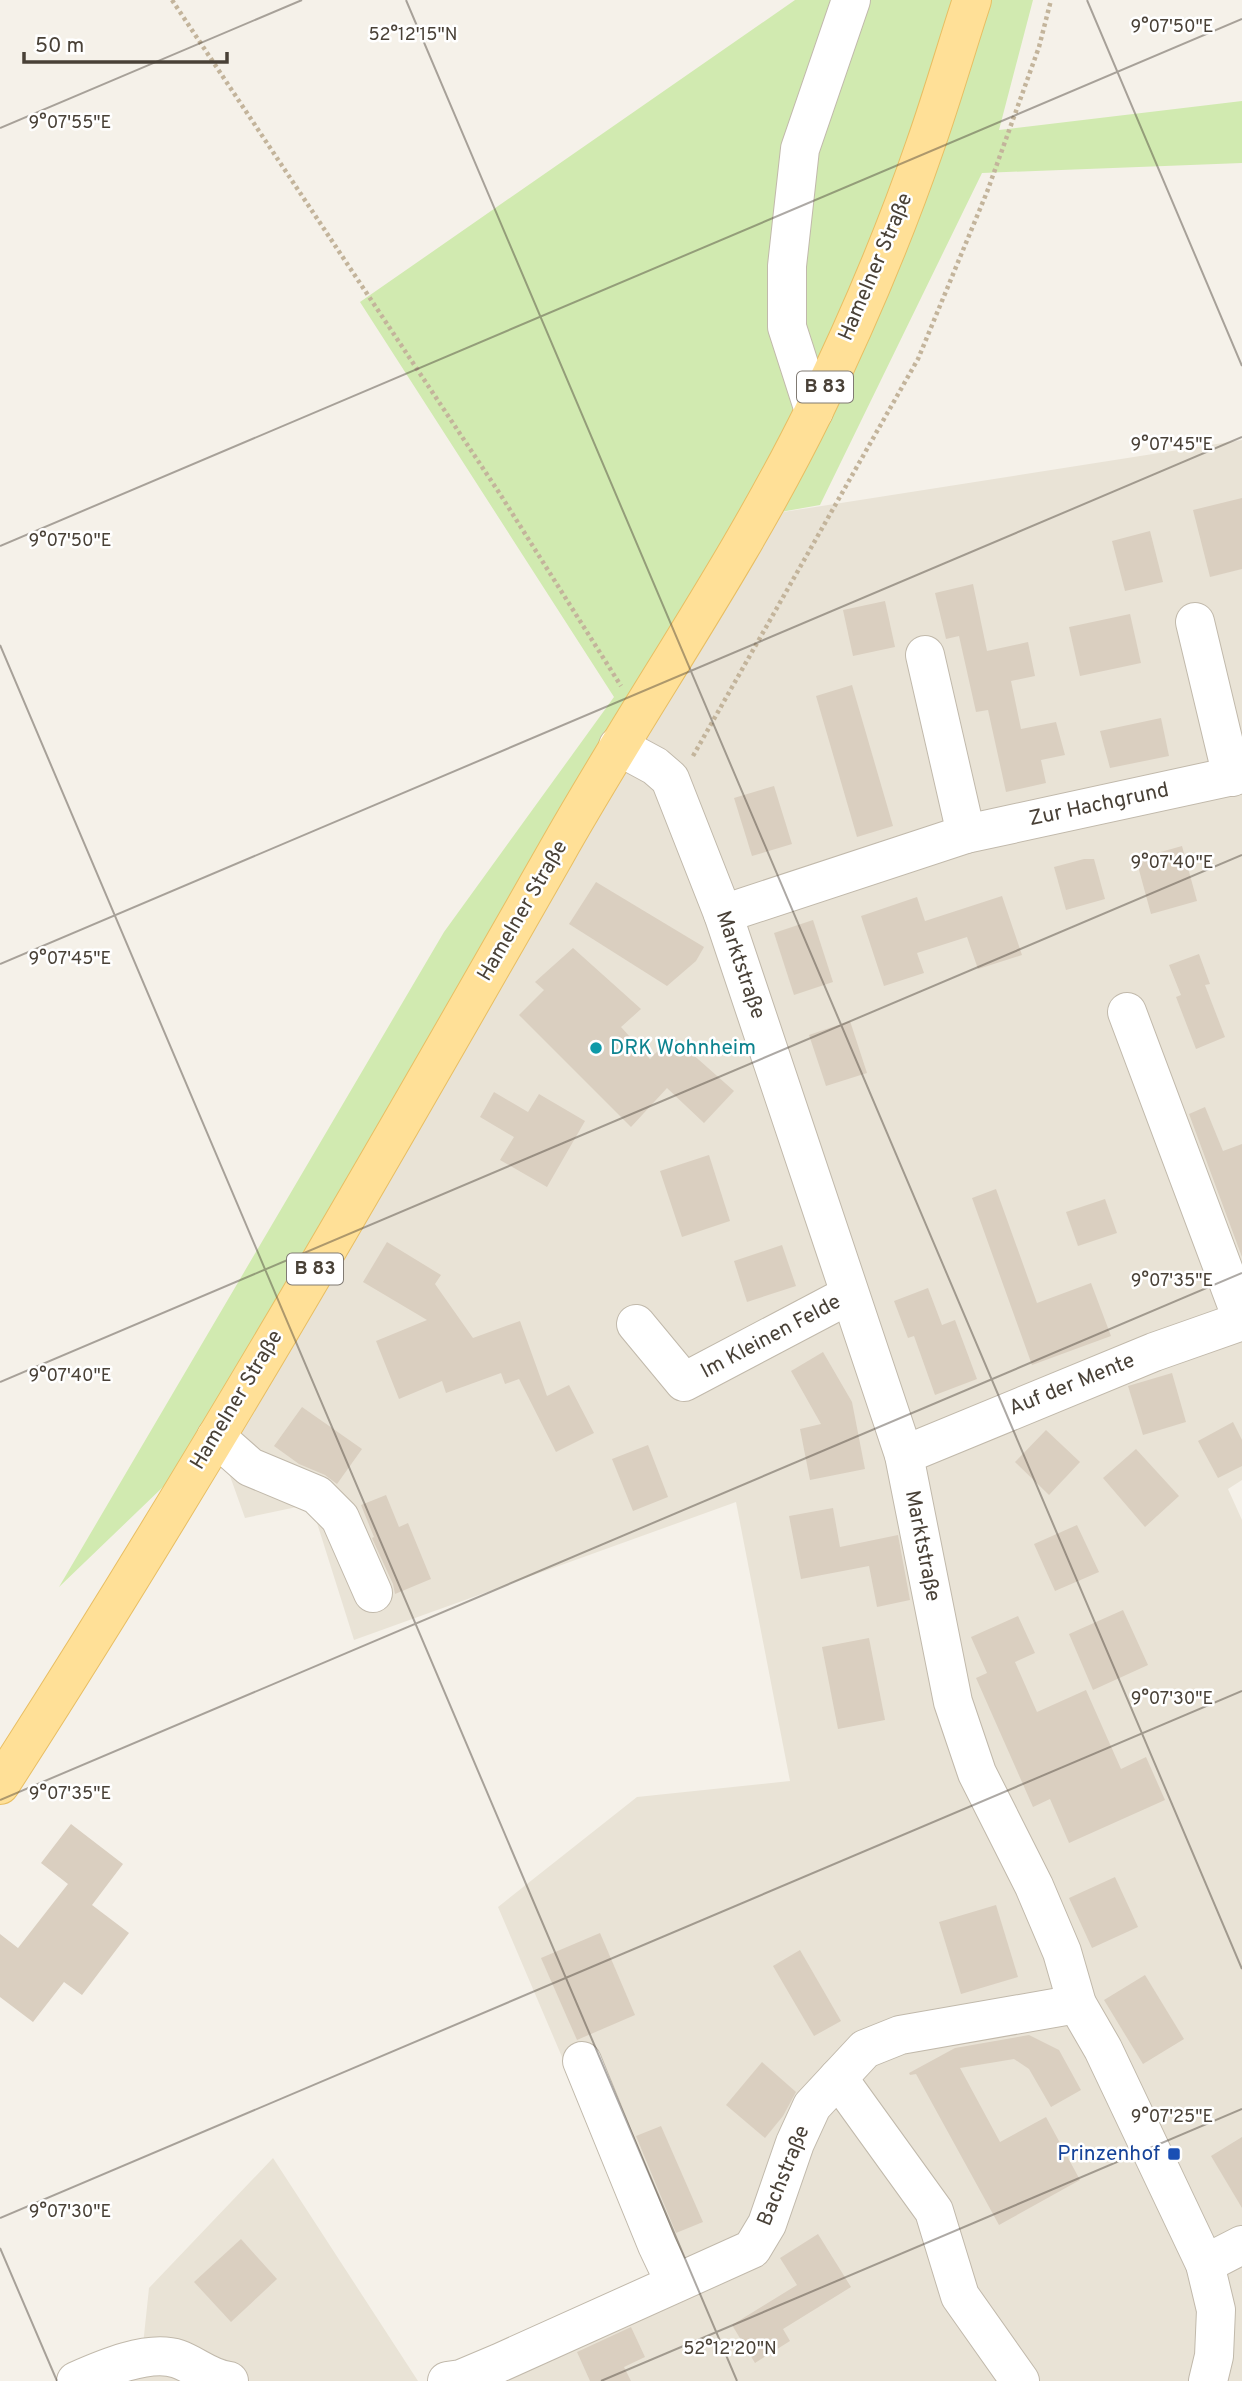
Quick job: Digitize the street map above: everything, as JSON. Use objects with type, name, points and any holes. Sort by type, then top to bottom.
[{"type":"main road","name":"Hamelner Straße","points":[[0,1785],[216,1437],[440,1057],[618,746],[758,516],[814,411],[872,282],[924,150],[972,0]]},
{"type":"street","points":[[814,411],[787,327],[787,266],[800,149],[851,0]]},
{"type":"street","name":"Zur Hachgrund","points":[[723,914],[966,834],[1237,776],[1195,622]]},
{"type":"street","points":[[925,655],[966,834]]},
{"type":"street","points":[[618,746],[656,766],[670,779]]},
{"type":"street","name":"Marktstraße","points":[[670,779],[723,914],[904,1455],[953,1702],[977,1773],[1034,1886],[1062,1952],[1077,2004],[1104,2049],[1205,2264],[1216,2310],[1211,2368]]},
{"type":"street","name":"Auf der Mente","points":[[904,1455],[1154,1352],[1242,1320],[1127,1012]]},
{"type":"street","name":"Im Kleinen Felde","points":[[636,1324],[684,1382],[849,1295]]},
{"type":"street","points":[[216,1437],[250,1466],[317,1495],[333,1510],[340,1518],[373,1593]]},
{"type":"street","name":"Bachstraße","points":[[447,2381],[499,2364],[752,2249],[767,2224],[795,2143],[812,2106],[865,2049],[900,2035],[1077,2004]]},
{"type":"street","points":[[582,2061],[675,2283]]},
{"type":"street","points":[[838,2078],[934,2211],[960,2296],[1020,2381]]},
{"type":"street","points":[[1205,2264],[1242,2245]]},
{"type":"street","points":[[76,2381],[144,2357],[176,2358],[219,2380],[229,2381]]},
{"type":"path","points":[[172,0],[500,494],[638,713]]},
{"type":"path","points":[[670,779],[695,754],[819,530],[918,359],[987,192],[1039,47],[1051,0]]},
{"type":"shaded area","points":[[1242,440],[1242,1480],[1228,1489],[1242,1520],[1242,2381],[447,2381],[661,2289],[498,1907],[637,1797],[790,1781],[736,1502],[354,1640],[311,1504],[245,1518],[216,1437],[758,516]]},
{"type":"shaded area","points":[[273,2158],[418,2381],[76,2381],[143,2345],[149,2288]]},
{"type":"green space","points":[[795,0],[1033,0],[999,130],[1242,101],[1242,163],[982,173],[820,505],[758,516],[216,1436],[59,1587],[444,932],[614,697],[360,302]]},
{"type":"building","points":[[1242,498],[1242,569],[1210,577],[1193,510]]},
{"type":"building","points":[[1150,531],[1163,582],[1125,591],[1112,541]]},
{"type":"building","points":[[973,584],[987,651],[1028,642],[1035,676],[1011,681],[1021,729],[1056,722],[1065,755],[1041,760],[1046,783],[1006,792],[988,710],[976,712],[959,636],[946,639],[935,593]]},
{"type":"building","points":[[885,601],[895,647],[853,656],[843,610]]},
{"type":"building","points":[[1130,614],[1141,663],[1080,676],[1069,627]]},
{"type":"building","points":[[852,685],[893,826],[857,837],[816,696]]},
{"type":"building","points":[[1161,718],[1169,756],[1110,768],[1100,731]]},
{"type":"building","points":[[774,786],[792,844],[752,856],[734,798]]},
{"type":"building","points":[[1182,846],[1197,901],[1151,914],[1136,859]]},
{"type":"building","points":[[1094,859],[1105,899],[1066,910],[1054,867]]},
{"type":"building","name":"DRK Wohnheim","points":[[596,882],[704,947],[696,961],[667,986],[569,924]]},
{"type":"building","points":[[1002,896],[1022,955],[978,969],[967,937],[917,953],[924,973],[884,986],[861,916],[917,897],[925,921]]},
{"type":"building","points":[[813,920],[833,982],[794,995],[774,933]]},
{"type":"building","name":"DRK Wohnheim","points":[[573,948],[641,1009],[621,1027],[650,1059],[672,1036],[734,1091],[704,1123],[667,1088],[631,1127],[519,1015],[544,990],[535,982]]},
{"type":"building","points":[[1199,954],[1210,984],[1205,985],[1225,1037],[1196,1049],[1176,997],[1181,995],[1169,965]]},
{"type":"building","points":[[850,1021],[867,1073],[826,1086],[809,1035]]},
{"type":"building","points":[[494,1092],[528,1112],[539,1094],[585,1121],[547,1187],[500,1160],[514,1137],[480,1117]]},
{"type":"building","points":[[1205,1107],[1223,1151],[1242,1144],[1242,1257],[1189,1114]]},
{"type":"building","points":[[709,1155],[730,1221],[682,1237],[660,1171]]},
{"type":"building","points":[[996,1189],[1037,1303],[1091,1283],[1111,1336],[1032,1365],[972,1198]]},
{"type":"building","points":[[1105,1199],[1117,1233],[1078,1246],[1066,1212]]},
{"type":"building","points":[[387,1242],[441,1275],[435,1284],[473,1338],[520,1321],[547,1396],[569,1385],[594,1433],[556,1452],[519,1379],[505,1384],[501,1373],[446,1393],[442,1381],[399,1399],[376,1341],[427,1320],[363,1282]]},
{"type":"building","points":[[782,1245],[796,1286],[747,1302],[734,1261]]},
{"type":"building","points":[[928,1288],[942,1325],[955,1320],[977,1379],[935,1395],[914,1336],[908,1338],[894,1301]]},
{"type":"building","points":[[823,1352],[852,1402],[865,1469],[810,1480],[800,1429],[821,1424],[791,1371]]},
{"type":"building","points":[[1172,1373],[1186,1422],[1143,1435],[1128,1386]]},
{"type":"building","points":[[302,1407],[362,1449],[337,1484],[325,1475],[299,1464],[274,1446]]},
{"type":"building","points":[[1233,1422],[1242,1440],[1242,1466],[1218,1478],[1198,1441]]},
{"type":"building","points":[[1046,1430],[1080,1462],[1049,1495],[1015,1462]]},
{"type":"building","points":[[648,1445],[668,1497],[633,1511],[612,1459]]},
{"type":"building","points":[[1136,1449],[1179,1496],[1145,1527],[1103,1478]]},
{"type":"building","points":[[386,1495],[399,1527],[408,1523],[431,1579],[395,1594],[361,1505]]},
{"type":"building","points":[[833,1508],[840,1547],[898,1535],[910,1600],[877,1607],[869,1566],[801,1579],[789,1516]]},
{"type":"building","points":[[1077,1525],[1099,1572],[1055,1591],[1034,1544]]},
{"type":"building","points":[[1123,1610],[1148,1665],[1093,1690],[1069,1634]]},
{"type":"building","points":[[1018,1616],[1035,1653],[1015,1662],[1037,1712],[1086,1690],[1121,1769],[1146,1757],[1165,1800],[1069,1843],[1050,1799],[1033,1807],[976,1678],[987,1673],[971,1637]]},
{"type":"building","points":[[869,1638],[885,1720],[838,1729],[822,1647]]},
{"type":"building","points":[[71,1824],[123,1864],[92,1905],[129,1933],[82,1995],[64,1982],[33,2022],[0,1997],[0,1934],[18,1948],[68,1884],[41,1863]]},
{"type":"building","points":[[1115,1877],[1138,1927],[1092,1948],[1069,1898]]},
{"type":"building","points":[[996,1905],[1018,1977],[961,1994],[939,1922]]},
{"type":"building","points":[[600,1933],[635,2015],[577,2040],[541,1958]]},
{"type":"building","points":[[800,1950],[841,2021],[814,2036],[773,1966]]},
{"type":"building","points":[[1145,1975],[1184,2039],[1143,2064],[1104,2000]]},
{"type":"building","points":[[1029,2035],[1059,2050],[1081,2090],[1051,2107],[1029,2069],[1014,2059],[960,2068],[1000,2142],[1046,2117],[1080,2180],[999,2225],[916,2074],[909,2073],[955,2048]]},
{"type":"building","points":[[762,2062],[796,2092],[783,2116],[765,2138],[726,2105]]},
{"type":"building","points":[[661,2126],[703,2222],[676,2233],[636,2136]]},
{"type":"building","points":[[1242,2137],[1242,2208],[1211,2156]]},
{"type":"building","points":[[818,2234],[851,2287],[783,2329],[790,2341],[755,2363],[732,2325],[797,2285],[780,2258]]},
{"type":"building","points":[[241,2239],[277,2279],[231,2322],[194,2282]]},
{"type":"building","points":[[631,2327],[645,2357],[624,2367],[631,2381],[590,2381],[577,2352]]},
{"type":"place","name":"DRK Wohnheim","points":[[596,1048]]},
{"type":"place","name":"Prinzenhof","points":[[1174,2154]]}]
